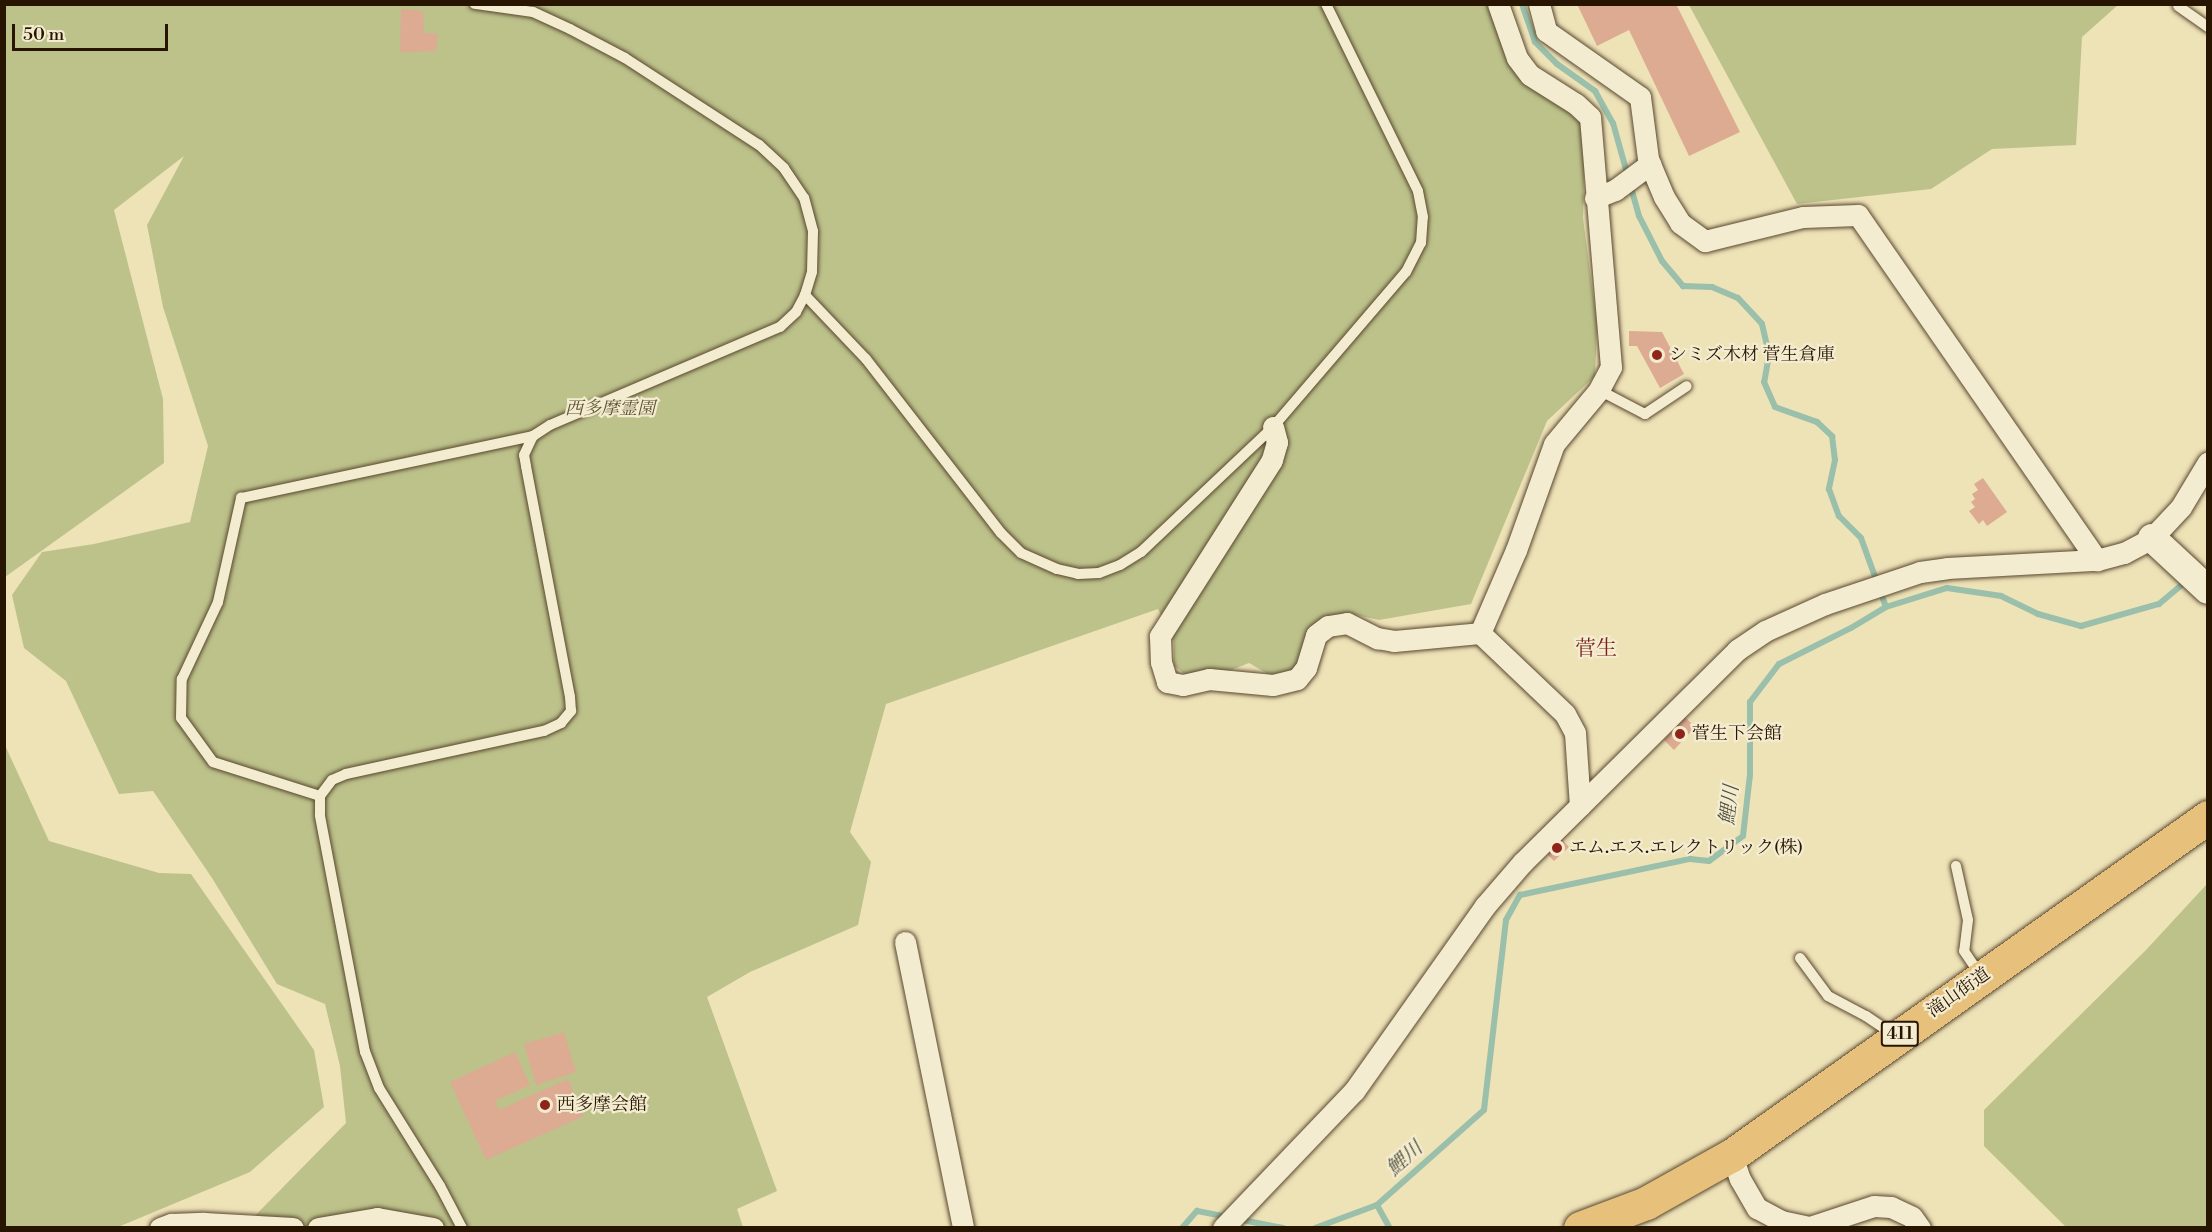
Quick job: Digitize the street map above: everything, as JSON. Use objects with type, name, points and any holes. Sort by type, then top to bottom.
[{"type":"highway","name":"滝山街道","points":[[1580,1227],[1646,1203],[1732,1155],[2208,817]]},
{"type":"street","points":[[1480,633],[1516,549],[1554,444],[1599,390],[1611,367],[1611,339],[1595,198],[1590,117],[1576,104],[1530,75],[1517,58],[1498,4]]},
{"type":"street","points":[[1539,4],[1546,31],[1640,97],[1649,164],[1664,197],[1680,223],[1706,241],[1803,217],[1858,216],[2097,560]]},
{"type":"street","points":[[1595,198],[1615,190],[1649,164]]},
{"type":"street","points":[[1273,427],[1277,441],[1272,460],[1160,636],[1161,662],[1167,682],[1183,685],[1209,679],[1273,685],[1297,679],[1306,668],[1316,635],[1328,626],[1347,623],[1377,638],[1394,641],[1480,633],[1565,714],[1575,732],[1580,806]]},
{"type":"street","points":[[1224,1227],[1354,1090],[1485,906],[1522,863],[1737,650],[1765,631],[1825,604],[1897,580],[1947,568],[2097,560],[2160,545],[2208,462]]},
{"type":"street","points":[[2160,545],[2208,590]]},
{"type":"street","points":[[905,942],[963,1227]]},
{"type":"street","points":[[1732,1155],[1740,1179],[1757,1208],[1782,1221],[1810,1227],[1874,1206],[1892,1208],[1912,1217],[1920,1227]]},
{"type":"street","points":[[318,1227],[377,1218],[433,1227]]},
{"type":"street","points":[[160,1227],[171,1224],[204,1223],[293,1227]]},
{"type":"lane","points":[[320,796],[213,762],[181,718],[182,679],[218,602],[241,498],[533,436],[549,425],[780,327],[796,312],[805,296],[812,272],[813,231],[804,198],[784,168],[759,145],[625,58],[570,29],[533,12],[475,4]]},
{"type":"lane","points":[[805,296],[866,359],[1000,532],[1021,553],[1057,569],[1078,574],[1099,573],[1120,566],[1141,552],[1273,427],[1406,272],[1421,243],[1423,217],[1418,191],[1326,4]]},
{"type":"lane","points":[[2178,6],[2208,27]]},
{"type":"lane","points":[[1599,390],[1645,414],[1687,386]]},
{"type":"lane","points":[[462,1227],[440,1186],[379,1088],[365,1052],[320,815],[320,796],[332,780],[346,774],[544,731],[561,723],[571,711],[525,466],[524,455],[533,436]]},
{"type":"lane","points":[[1956,867],[1968,920],[1964,951],[1981,978]]},
{"type":"lane","points":[[1800,958],[1828,996],[1866,1016],[1897,1037]]},
{"type":"green space","name":"西多摩霊園","points":[[5,5],[1508,5],[1527,60],[1585,126],[1583,218],[1597,325],[1595,376],[1547,421],[1471,604],[1379,620],[1347,613],[1304,664],[1275,678],[1249,663],[1224,673],[1191,678],[1174,666],[1174,641],[1158,609],[886,704],[850,832],[871,862],[858,925],[750,972],[707,997],[777,1191],[737,1209],[743,1227],[244,1227],[346,1123],[340,1066],[325,1004],[277,984],[212,878],[153,791],[119,794],[66,681],[24,648],[12,595],[42,552],[94,544],[190,522],[208,446],[163,307],[147,225],[184,156],[114,210],[163,399],[164,463],[5,577]]},
{"type":"green space","points":[[1689,5],[2118,5],[2082,37],[2076,145],[1992,149],[1931,189],[1797,204]]},
{"type":"green space","points":[[4,743],[49,841],[159,873],[191,874],[314,1050],[324,1107],[250,1172],[118,1227],[5,1227]]},
{"type":"green space","points":[[2207,884],[2207,1227],[2066,1227],[1984,1146],[1984,1110],[2146,950]]},
{"type":"building","points":[[1577,4],[1676,4],[1740,132],[1689,156],[1629,30],[1597,46]]},
{"type":"building","points":[[401,9],[423,11],[424,33],[438,34],[436,51],[400,52]]},
{"type":"building","points":[[1629,331],[1662,332],[1684,374],[1660,388],[1637,346],[1629,346]]},
{"type":"building","points":[[1983,478],[2007,512],[1987,526],[1983,520],[1979,524],[1969,511],[1975,507],[1971,502],[1975,499],[1972,494],[1978,490],[1974,484]]},
{"type":"building","name":"菅生下会館","points":[[1685,717],[1695,727],[1674,750],[1664,740]]},
{"type":"building","points":[[1560,837],[1569,847],[1554,861],[1544,851]]},
{"type":"building","points":[[564,1032],[576,1072],[536,1085],[524,1044]]},
{"type":"building","name":"西多摩会館","points":[[515,1052],[530,1085],[495,1101],[499,1110],[568,1079],[584,1116],[486,1160],[450,1082]]},
{"type":"waterway","points":[[1522,4],[1535,42],[1557,64],[1595,91],[1613,123],[1639,216],[1662,261],[1683,286],[1712,287],[1738,298],[1762,324],[1769,355],[1764,382],[1775,407],[1817,422],[1832,436],[1835,460],[1829,489],[1839,516],[1861,538],[1886,607]]},
{"type":"waterway","name":"鯉川","points":[[1315,1228],[1377,1205],[1484,1110],[1506,920],[1520,895],[1690,859],[1709,861],[1743,836],[1750,775],[1750,702],[1779,664],[1851,628],[1886,607],[1947,588],[2001,596],[2038,614],[2081,626],[2159,604],[2188,580]]},
{"type":"waterway","points":[[1377,1205],[1390,1228]]},
{"type":"waterway","name":"鯉川","points":[[1182,1228],[1197,1211],[1227,1217]]},
{"type":"waterway","name":"鯉川","points":[[1237,1219],[1283,1228]]},
{"type":"place","name":"シミズ木材 菅生倉庫","points":[[1657,355]]},
{"type":"place","name":"菅生下会館","points":[[1680,734]]},
{"type":"place","name":"エム.エス.エレクトリック(株)","points":[[1557,848]]},
{"type":"place","name":"西多摩会館","points":[[545,1105]]},
{"type":"district","name":"菅生","points":[[1596,649]]}]
